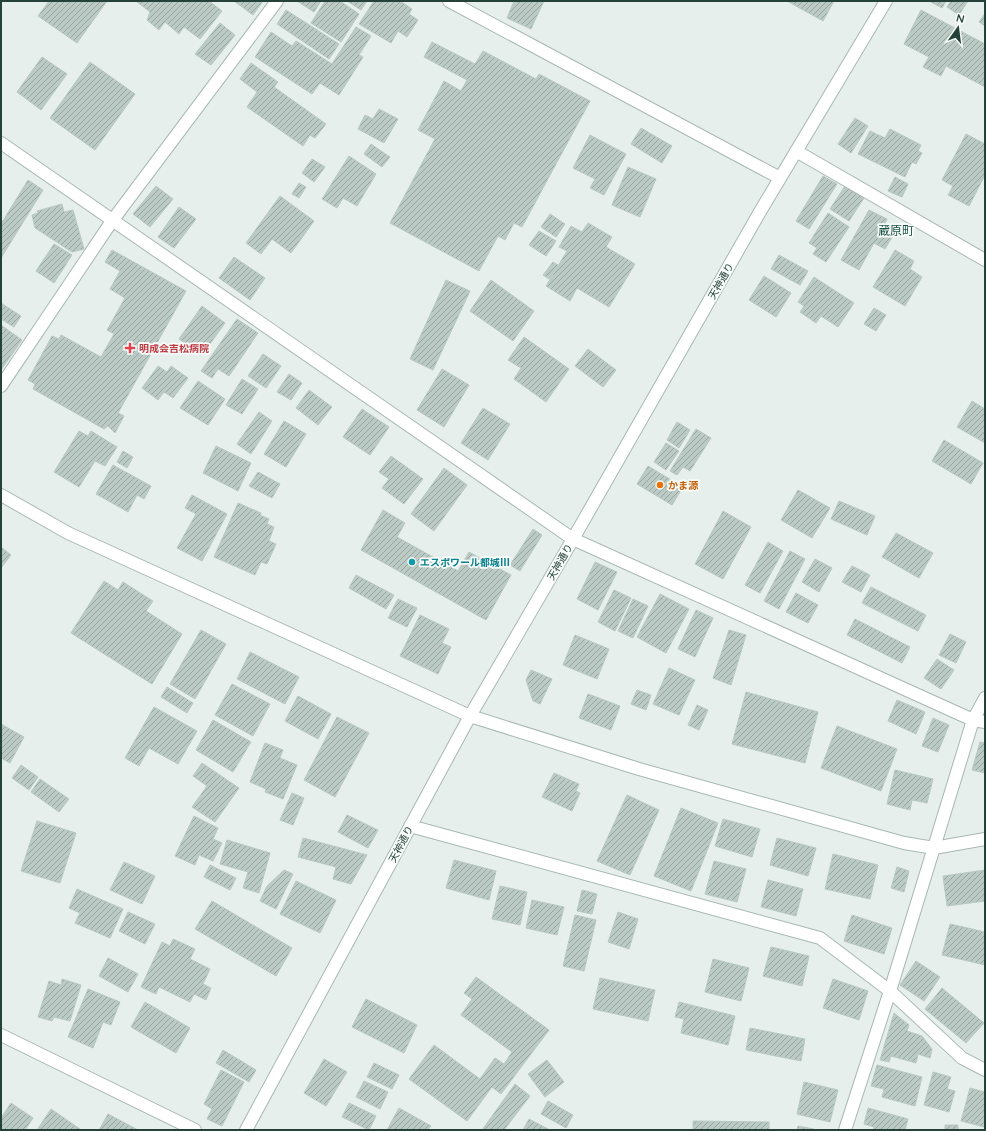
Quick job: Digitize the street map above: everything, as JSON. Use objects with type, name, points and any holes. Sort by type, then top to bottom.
[{"type":"street","points":[[1,386],[112,221],[277,1]]},
{"type":"street","points":[[449,1],[780,178]]},
{"type":"street","name":"天神通り","points":[[246,1130],[470,716],[780,178],[886,1]]},
{"type":"street","points":[[1,144],[573,539],[979,721]]},
{"type":"street","points":[[796,151],[985,260]]},
{"type":"street","points":[[1,494],[68,533],[470,716],[639,769],[904,843],[934,848],[985,839]]},
{"type":"street","points":[[846,1130],[934,848],[979,721],[985,698]]},
{"type":"street","points":[[410,826],[820,938],[890,991],[962,1058],[985,1070]]},
{"type":"street","points":[[1,1035],[194,1130]]},
{"type":"building","points":[[49,1],[107,1],[77,43],[38,16]]},
{"type":"building","points":[[136,1],[209,1],[222,11],[200,39],[184,27],[179,34],[165,22],[159,30],[147,20],[150,12]]},
{"type":"building","points":[[234,1],[263,1],[253,15]]},
{"type":"building","points":[[297,1],[321,1],[314,12]]},
{"type":"building","points":[[325,1],[340,1],[359,14],[341,42],[311,23]]},
{"type":"building","points":[[347,1],[367,1],[361,10]]},
{"type":"building","points":[[374,1],[400,1],[412,9],[409,14],[418,20],[407,37],[398,31],[391,43],[359,24]]},
{"type":"building","points":[[514,1],[544,1],[531,29],[507,18]]},
{"type":"building","points":[[787,1],[834,1],[823,21]]},
{"type":"building","points":[[929,1],[946,1],[942,8]]},
{"type":"building","points":[[951,1],[968,1],[959,15],[947,7]]},
{"type":"building","points":[[286,10],[339,44],[329,59],[277,24]]},
{"type":"building","points":[[921,10],[985,44],[985,87],[946,66],[941,76],[923,67],[929,57],[904,44]]},
{"type":"building","points":[[985,13],[985,26],[979,22]]},
{"type":"building","points":[[220,23],[235,35],[211,65],[195,54]]},
{"type":"building","points":[[356,27],[371,36],[359,55],[363,57],[339,95],[320,83],[312,94],[255,57],[271,32],[292,46],[296,41],[332,64]]},
{"type":"building","points":[[432,42],[475,64],[483,51],[536,79],[539,74],[590,101],[522,227],[514,223],[505,240],[498,236],[479,271],[390,223],[435,139],[418,130],[444,81],[461,91],[467,80],[424,57]]},
{"type":"building","points":[[42,57],[67,74],[41,110],[17,92]]},
{"type":"building","points":[[90,62],[135,94],[95,150],[50,118]]},
{"type":"building","points":[[251,63],[278,82],[274,87],[326,124],[315,138],[310,135],[303,146],[247,107],[257,92],[240,79]]},
{"type":"building","points":[[379,109],[398,119],[384,143],[358,129],[365,115],[373,119]]},
{"type":"building","points":[[855,118],[868,126],[851,153],[838,144]]},
{"type":"building","points":[[641,128],[672,146],[662,163],[631,144]]},
{"type":"building","points":[[890,129],[921,145],[918,151],[922,153],[916,164],[912,162],[905,177],[858,154],[870,131],[885,138]]},
{"type":"building","points":[[966,134],[985,144],[985,175],[969,206],[948,195],[953,186],[942,180]]},
{"type":"building","points":[[590,135],[626,154],[604,195],[590,188],[595,179],[573,168]]},
{"type":"building","points":[[371,144],[390,157],[382,167],[364,154]]},
{"type":"building","points":[[349,156],[376,174],[357,206],[343,198],[337,208],[322,199]]},
{"type":"building","points":[[312,159],[325,167],[314,182],[302,173]]},
{"type":"building","points":[[628,167],[656,179],[640,217],[612,205]]},
{"type":"building","points":[[823,176],[837,184],[809,229],[796,221]]},
{"type":"building","points":[[895,177],[908,184],[902,197],[888,191]]},
{"type":"building","points":[[28,180],[43,190],[1,258],[1,224]]},
{"type":"building","points":[[299,183],[306,187],[299,198],[292,194]]},
{"type":"building","points":[[156,186],[173,199],[150,227],[133,214]]},
{"type":"building","points":[[845,186],[864,198],[849,221],[830,209]]},
{"type":"building","points":[[280,196],[314,221],[291,253],[272,239],[261,254],[246,243]]},
{"type":"building","points":[[62,204],[64,212],[73,210],[84,249],[72,252],[35,228],[32,215],[38,213],[37,211]]},
{"type":"building","points":[[179,207],[196,219],[174,248],[158,237]]},
{"type":"building","points":[[869,210],[887,219],[883,228],[894,234],[885,249],[874,243],[859,270],[841,260]]},
{"type":"building","points":[[828,213],[849,227],[826,262],[813,254],[817,248],[809,243]]},
{"type":"building","points":[[550,214],[565,224],[556,237],[541,227]]},
{"type":"building","points":[[588,223],[612,237],[606,247],[635,264],[609,307],[577,288],[570,301],[546,286],[567,251],[559,247],[571,226],[582,232]]},
{"type":"building","points":[[539,231],[556,241],[546,256],[529,245]]},
{"type":"building","points":[[54,244],[72,255],[54,283],[36,271]]},
{"type":"building","name":"明成会吉松病院","points":[[112,250],[186,291],[118,413],[124,416],[115,433],[108,426],[104,429],[33,389],[35,384],[28,380],[52,336],[59,339],[61,335],[101,357],[114,334],[107,330],[125,298],[110,289],[120,271],[105,262]]},
{"type":"building","points":[[895,250],[914,261],[910,269],[922,277],[905,306],[873,287]]},
{"type":"building","points":[[779,255],[808,271],[800,285],[771,269]]},
{"type":"building","points":[[234,257],[265,278],[250,300],[219,278]]},
{"type":"building","points":[[553,262],[558,265],[549,279],[543,275]]},
{"type":"building","points":[[764,276],[791,293],[776,317],[749,300]]},
{"type":"building","points":[[814,277],[854,303],[838,327],[821,316],[816,323],[800,312],[804,306],[798,302]]},
{"type":"building","points":[[446,280],[470,291],[433,370],[410,359]]},
{"type":"building","points":[[491,280],[534,311],[513,341],[470,311]]},
{"type":"building","points":[[1,303],[21,316],[14,327],[1,319]]},
{"type":"building","points":[[202,306],[225,323],[202,355],[179,339]]},
{"type":"building","points":[[874,308],[886,315],[876,331],[864,324]]},
{"type":"building","points":[[237,319],[258,333],[229,376],[218,369],[212,378],[201,371]]},
{"type":"building","points":[[1,325],[22,340],[1,370]]},
{"type":"building","points":[[524,337],[569,369],[546,402],[514,379],[521,368],[508,360]]},
{"type":"building","points":[[588,349],[616,370],[603,387],[575,366]]},
{"type":"building","points":[[263,354],[281,366],[266,388],[248,376]]},
{"type":"building","points":[[158,366],[167,372],[171,366],[188,378],[173,398],[164,392],[158,400],[142,388]]},
{"type":"building","points":[[442,369],[469,385],[444,427],[417,410]]},
{"type":"building","points":[[289,374],[302,383],[291,400],[277,392]]},
{"type":"building","points":[[242,379],[258,389],[242,414],[226,405]]},
{"type":"building","points":[[198,381],[225,399],[208,425],[180,408]]},
{"type":"building","points":[[309,390],[332,407],[318,425],[296,408]]},
{"type":"building","points":[[972,401],[985,409],[985,443],[957,427]]},
{"type":"building","points":[[483,408],[510,424],[488,460],[461,443]]},
{"type":"building","points":[[362,409],[389,427],[370,455],[343,437]]},
{"type":"building","points":[[259,412],[272,421],[251,454],[237,444]]},
{"type":"building","points":[[284,421],[306,434],[286,467],[264,454]]},
{"type":"building","points":[[677,422],[690,430],[679,448],[667,440]]},
{"type":"building","points":[[696,429],[711,438],[690,471],[683,467],[677,475],[670,471]]},
{"type":"building","points":[[79,431],[88,436],[91,431],[117,447],[105,466],[95,461],[79,487],[54,472]]},
{"type":"building","points":[[944,440],[983,463],[971,484],[932,461]]},
{"type":"building","points":[[666,443],[679,451],[666,470],[654,462]]},
{"type":"building","points":[[216,446],[251,463],[238,491],[203,473]]},
{"type":"building","points":[[123,451],[133,457],[127,468],[117,462]]},
{"type":"building","points":[[391,456],[423,479],[404,504],[382,488],[389,479],[379,472]]},
{"type":"building","points":[[113,465],[151,486],[144,499],[137,495],[128,512],[96,494]]},
{"type":"building","name":"かま源","points":[[648,466],[683,487],[672,505],[637,484]]},
{"type":"building","points":[[444,468],[467,485],[434,531],[411,514]]},
{"type":"building","points":[[258,472],[280,484],[272,498],[249,486]]},
{"type":"building","points":[[798,490],[830,508],[812,538],[781,520]]},
{"type":"building","points":[[192,495],[227,514],[202,561],[177,548],[196,514],[185,508]]},
{"type":"building","points":[[839,501],[875,516],[867,535],[831,519]]},
{"type":"building","points":[[238,503],[261,513],[260,515],[269,519],[267,524],[274,527],[269,541],[276,544],[267,564],[261,562],[255,575],[214,557]]},
{"type":"building","name":"エスポワール都城Ⅲ","points":[[383,510],[405,523],[397,537],[458,571],[469,552],[511,575],[486,620],[361,550]]},
{"type":"building","points":[[723,511],[751,527],[723,579],[695,564]]},
{"type":"building","points":[[533,529],[542,535],[520,571],[510,565]]},
{"type":"building","points":[[896,533],[933,553],[919,578],[882,557]]},
{"type":"building","points":[[768,542],[783,551],[760,593],[745,585]]},
{"type":"building","points":[[1,547],[11,555],[1,568]]},
{"type":"building","points":[[790,551],[805,559],[779,609],[764,601]]},
{"type":"building","points":[[815,559],[832,568],[819,592],[802,582]]},
{"type":"building","points":[[595,562],[617,572],[598,610],[577,599]]},
{"type":"building","points":[[852,566],[870,575],[861,592],[842,582]]},
{"type":"building","points":[[356,575],[394,595],[386,609],[349,588]]},
{"type":"building","points":[[104,581],[118,590],[123,582],[153,601],[146,611],[182,634],[152,684],[71,633]]},
{"type":"building","points":[[871,587],[926,615],[918,631],[862,603]]},
{"type":"building","points":[[614,590],[631,598],[615,631],[598,622]]},
{"type":"building","points":[[796,593],[818,605],[808,623],[786,612]]},
{"type":"building","points":[[660,594],[689,609],[666,653],[637,637]]},
{"type":"building","points":[[398,599],[417,608],[407,627],[388,618]]},
{"type":"building","points":[[633,599],[648,606],[633,638],[618,631]]},
{"type":"building","points":[[696,610],[713,618],[695,657],[678,649]]},
{"type":"building","points":[[420,615],[449,629],[442,643],[451,647],[438,674],[400,656]]},
{"type":"building","points":[[855,619],[910,647],[902,663],[847,635]]},
{"type":"building","points":[[201,630],[226,644],[195,699],[170,684]]},
{"type":"building","points":[[729,630],[746,635],[731,685],[713,678]]},
{"type":"building","points":[[950,634],[966,642],[956,663],[939,655]]},
{"type":"building","points":[[575,635],[609,649],[597,679],[563,665]]},
{"type":"building","points":[[250,652],[299,677],[285,704],[237,679]]},
{"type":"building","points":[[937,659],[954,670],[941,689],[924,678]]},
{"type":"building","points":[[669,668],[695,680],[679,715],[653,704]]},
{"type":"building","points":[[531,670],[552,679],[540,704],[533,701],[526,680]]},
{"type":"building","points":[[232,684],[270,704],[253,736],[215,715]]},
{"type":"building","points":[[167,687],[193,703],[187,713],[161,697]]},
{"type":"building","points":[[637,690],[651,695],[646,710],[631,704]]},
{"type":"building","points":[[746,692],[818,712],[805,763],[732,744]]},
{"type":"building","points":[[588,694],[620,706],[611,730],[579,718]]},
{"type":"building","points":[[298,696],[331,714],[318,739],[285,721]]},
{"type":"building","points":[[897,700],[925,712],[916,734],[888,721]]},
{"type":"building","points":[[697,705],[708,710],[699,730],[688,725]]},
{"type":"building","points":[[154,707],[197,731],[178,764],[149,748],[139,766],[125,758]]},
{"type":"building","points":[[337,717],[369,733],[335,797],[304,780]]},
{"type":"building","points":[[933,718],[949,725],[938,752],[922,746]]},
{"type":"building","points":[[213,720],[251,742],[233,772],[196,750]]},
{"type":"building","points":[[1,724],[24,737],[10,763],[1,758]]},
{"type":"building","points":[[837,726],[897,749],[881,791],[821,768]]},
{"type":"building","points":[[980,742],[985,743],[985,773],[972,770]]},
{"type":"building","points":[[265,743],[283,750],[280,758],[297,765],[283,799],[265,792],[266,789],[250,782]]},
{"type":"building","points":[[202,763],[239,788],[215,822],[192,807],[207,786],[193,776]]},
{"type":"building","points":[[21,765],[38,777],[29,790],[12,778]]},
{"type":"building","points":[[895,770],[933,779],[927,803],[912,800],[910,810],[887,804]]},
{"type":"building","points":[[554,773],[579,784],[576,791],[580,793],[572,811],[542,797]]},
{"type":"building","points":[[40,779],[69,799],[59,812],[31,792]]},
{"type":"building","points":[[292,793],[304,798],[293,825],[280,820]]},
{"type":"building","points":[[627,795],[659,810],[630,875],[597,861]]},
{"type":"building","points":[[681,808],[718,823],[691,891],[654,876]]},
{"type":"building","points":[[347,815],[378,830],[368,848],[338,832]]},
{"type":"building","points":[[194,816],[218,828],[213,839],[222,843],[213,861],[199,855],[195,865],[175,856]]},
{"type":"building","points":[[723,819],[760,829],[752,857],[715,846]]},
{"type":"building","points":[[37,821],[76,833],[60,883],[21,871]]},
{"type":"building","points":[[303,838],[367,855],[351,884],[333,879],[336,867],[298,857]]},
{"type":"building","points":[[777,838],[816,848],[808,876],[770,865]]},
{"type":"building","points":[[227,840],[270,853],[259,893],[243,888],[248,872],[220,864]]},
{"type":"building","points":[[833,854],[878,865],[870,899],[825,889]]},
{"type":"building","points":[[454,860],[496,871],[489,900],[446,888]]},
{"type":"building","points":[[714,861],[746,869],[737,902],[705,894]]},
{"type":"building","points":[[124,862],[155,876],[142,904],[110,890]]},
{"type":"building","points":[[210,865],[236,878],[230,890],[204,877]]},
{"type":"building","points":[[897,867],[909,871],[904,892],[891,888]]},
{"type":"building","points":[[284,870],[293,874],[276,909],[260,901],[267,886]]},
{"type":"building","points":[[985,870],[985,901],[947,906],[943,876]]},
{"type":"building","points":[[768,880],[803,889],[796,916],[761,907]]},
{"type":"building","points":[[296,881],[336,900],[320,933],[280,914]]},
{"type":"building","points":[[500,886],[527,892],[520,925],[492,919]]},
{"type":"building","points":[[77,889],[123,909],[110,938],[75,923],[80,913],[69,908]]},
{"type":"building","points":[[582,890],[597,894],[592,914],[577,911]]},
{"type":"building","points":[[532,900],[564,907],[557,935],[526,928]]},
{"type":"building","points":[[212,901],[292,948],[276,976],[195,929]]},
{"type":"building","points":[[128,912],[155,924],[145,944],[119,931]]},
{"type":"building","points":[[618,912],[638,919],[629,949],[608,942]]},
{"type":"building","points":[[575,915],[596,920],[584,971],[563,966]]},
{"type":"building","points":[[852,915],[892,928],[884,954],[844,941]]},
{"type":"building","points":[[950,924],[985,932],[985,965],[942,955]]},
{"type":"building","points":[[173,939],[195,949],[190,959],[210,969],[203,984],[211,988],[206,1000],[194,994],[190,1002],[159,987],[156,994],[141,987],[162,942],[170,946]]},
{"type":"building","points":[[771,947],[809,956],[802,986],[763,976]]},
{"type":"building","points":[[108,958],[138,974],[128,992],[99,976]]},
{"type":"building","points":[[713,959],[749,968],[741,1001],[705,992]]},
{"type":"building","points":[[916,961],[940,977],[924,1001],[900,985]]},
{"type":"building","points":[[476,977],[549,1030],[501,1094],[492,1087],[467,1121],[409,1079],[434,1045],[480,1079],[495,1058],[504,1064],[512,1052],[461,1015],[472,999],[464,993]]},
{"type":"building","points":[[600,978],[655,990],[648,1021],[593,1009]]},
{"type":"building","points":[[62,979],[81,985],[70,1021],[54,1017],[52,1021],[38,1017],[49,981],[61,985]]},
{"type":"building","points":[[833,979],[868,991],[859,1020],[823,1008]]},
{"type":"building","points":[[942,988],[984,1023],[966,1043],[925,1009]]},
{"type":"building","points":[[88,989],[120,1002],[111,1025],[103,1022],[93,1048],[68,1037]]},
{"type":"building","points":[[366,999],[417,1025],[404,1053],[352,1027]]},
{"type":"building","points":[[145,1002],[190,1028],[176,1053],[131,1027]]},
{"type":"building","points":[[679,1002],[735,1016],[728,1045],[681,1033],[684,1019],[675,1017]]},
{"type":"building","points":[[894,1013],[909,1025],[907,1031],[922,1036],[932,1049],[930,1058],[918,1054],[916,1063],[891,1056],[889,1062],[880,1060]]},
{"type":"building","points":[[750,1028],[805,1039],[801,1061],[746,1050]]},
{"type":"building","points":[[223,1050],[256,1070],[249,1082],[216,1063]]},
{"type":"building","points":[[324,1059],[347,1072],[326,1106],[304,1093]]},
{"type":"building","points":[[547,1060],[564,1082],[545,1097],[528,1074]]},
{"type":"building","points":[[374,1063],[399,1075],[392,1089],[367,1077]]},
{"type":"building","points":[[877,1065],[922,1077],[915,1106],[882,1097],[884,1089],[871,1086]]},
{"type":"building","points":[[221,1070],[244,1082],[222,1126],[207,1119],[212,1109],[204,1104]]},
{"type":"building","points":[[933,1072],[951,1077],[947,1089],[955,1091],[949,1112],[924,1105]]},
{"type":"building","points":[[364,1081],[388,1092],[380,1109],[356,1097]]},
{"type":"building","points":[[804,1082],[838,1090],[830,1122],[797,1114]]},
{"type":"building","points":[[515,1084],[530,1096],[504,1130],[482,1130]]},
{"type":"building","points":[[970,1088],[985,1092],[984,1127],[961,1121]]},
{"type":"building","points":[[548,1101],[573,1115],[566,1128],[541,1114]]},
{"type":"building","points":[[11,1103],[33,1118],[25,1130],[1,1130],[1,1118]]},
{"type":"building","points":[[349,1103],[376,1116],[369,1130],[342,1117]]},
{"type":"building","points":[[399,1108],[431,1126],[428,1130],[387,1130]]},
{"type":"building","points":[[868,1108],[908,1119],[905,1130],[873,1130],[874,1127],[864,1124]]},
{"type":"building","points":[[51,1109],[80,1129],[37,1130]]},
{"type":"building","points":[[108,1114],[138,1130],[99,1130]]},
{"type":"building","points":[[529,1119],[550,1130],[523,1130]]},
{"type":"building","points":[[693,1121],[769,1122],[769,1130],[693,1130]]},
{"type":"building","points":[[945,1125],[958,1125],[958,1130],[945,1130]]},
{"type":"building","points":[[798,1126],[814,1129],[797,1130]]},
{"type":"place","name":"明成会吉松病院","points":[[130,348]]},
{"type":"place","name":"かま源","points":[[660,485]]},
{"type":"place","name":"エスポワール都城Ⅲ","points":[[412,562]]},
{"type":"district","name":"蔵原町","points":[[896,230]]}]
